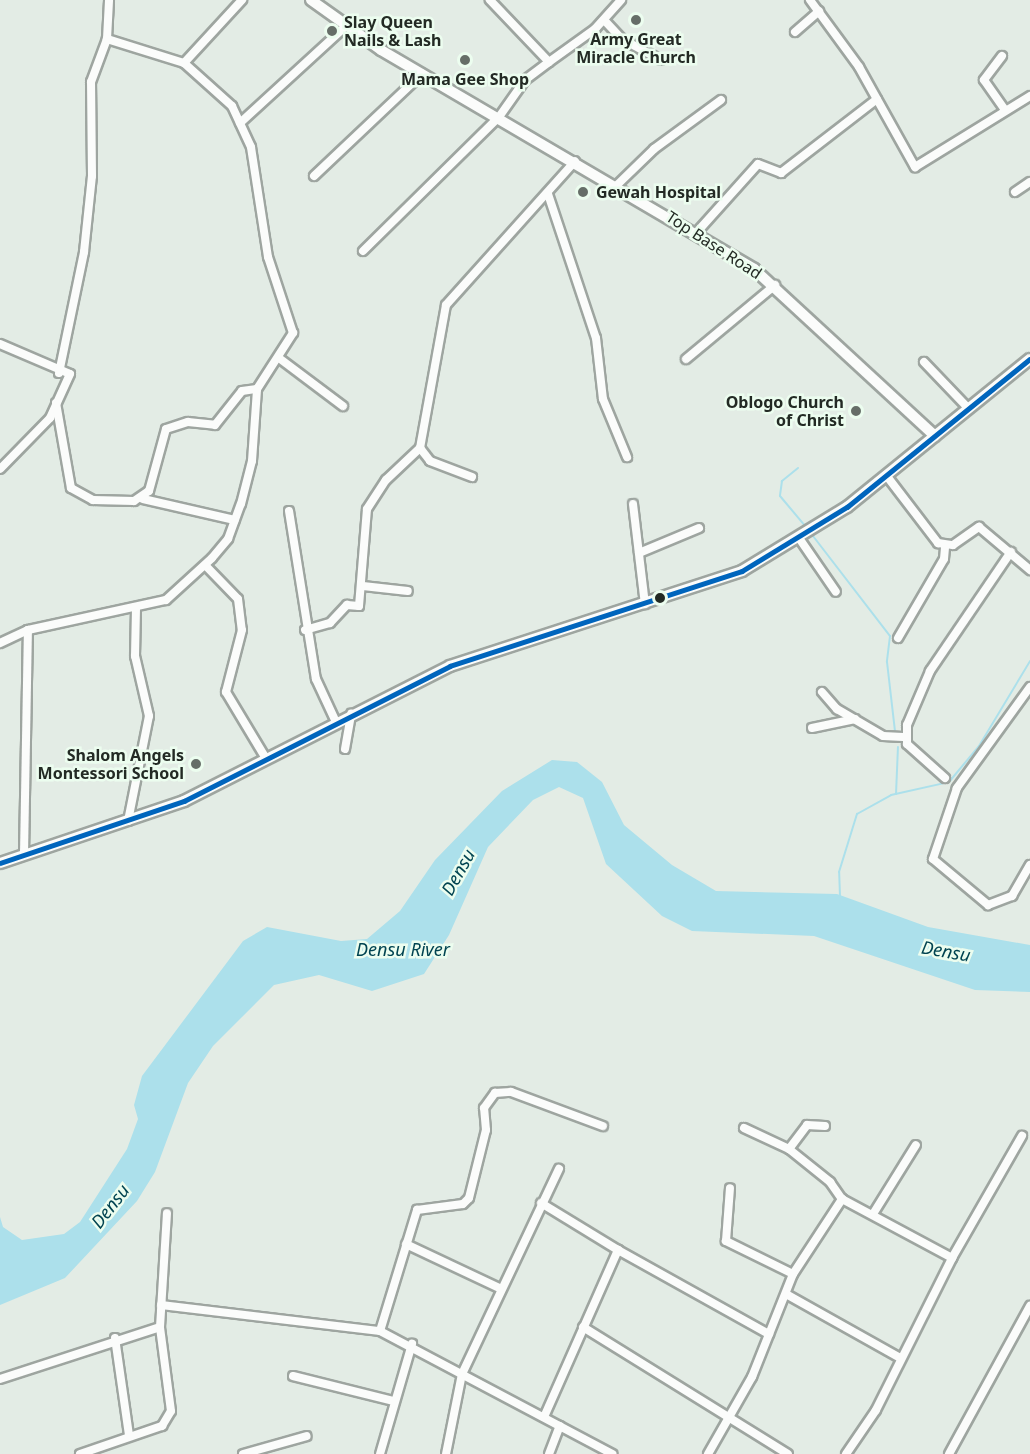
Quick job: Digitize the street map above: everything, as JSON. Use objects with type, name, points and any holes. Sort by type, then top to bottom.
[{"type":"street","points":[[59,373],[92,176],[91,82],[107,39],[109,0]]},
{"type":"street","points":[[184,63],[242,0]]},
{"type":"street","name":"Top Base Road","points":[[311,0],[346,26],[422,74],[697,232],[775,285],[934,436]]},
{"type":"street","points":[[490,0],[500,3],[549,62]]},
{"type":"street","points":[[363,250],[499,117],[525,80],[605,21],[621,0]]},
{"type":"street","points":[[810,0],[877,99],[915,167],[1030,96]]},
{"type":"street","points":[[795,32],[819,11]]},
{"type":"street","points":[[605,21],[622,39],[661,60]]},
{"type":"street","points":[[240,123],[346,26]]},
{"type":"street","points":[[0,643],[28,630],[136,609],[166,600],[205,565],[228,539],[235,520],[252,461],[257,389],[279,358],[293,324],[268,257],[259,179],[232,106],[184,63],[107,39]]},
{"type":"street","points":[[1002,56],[984,80],[1005,110]]},
{"type":"street","points":[[314,176],[422,74]]},
{"type":"street","points":[[697,232],[758,164],[781,173],[877,99]]},
{"type":"street","points":[[616,186],[654,149],[721,100]]},
{"type":"street","points":[[305,630],[330,623],[347,605],[359,606],[363,586],[367,509],[386,480],[420,448],[446,305],[484,257],[548,194],[575,161]]},
{"type":"street","points":[[1015,192],[1030,182]]},
{"type":"street","points":[[548,194],[596,338],[603,399],[627,457]]},
{"type":"street","points":[[686,358],[775,285]]},
{"type":"street","points":[[0,344],[59,373],[70,374],[40,431],[0,469]]},
{"type":"street","points":[[279,358],[343,405]]},
{"type":"street","points":[[0,863],[184,801],[265,757],[450,666],[742,571],[799,538],[886,474],[967,407],[1030,359]]},
{"type":"street","points":[[924,362],[967,407]]},
{"type":"street","points":[[144,499],[166,429],[188,422],[214,425],[242,391],[257,389]]},
{"type":"street","points":[[56,403],[71,488],[93,500],[144,499],[235,520]]},
{"type":"street","points":[[420,448],[430,461],[472,477]]},
{"type":"street","points":[[886,474],[945,547],[944,559],[898,638]]},
{"type":"street","points":[[633,504],[645,604]]},
{"type":"street","points":[[289,511],[305,630],[318,690],[336,722]]},
{"type":"street","points":[[945,547],[979,527],[1030,570]]},
{"type":"street","points":[[639,553],[699,528]]},
{"type":"street","points":[[799,538],[836,592]]},
{"type":"street","points":[[903,737],[930,670],[1011,552]]},
{"type":"street","points":[[205,565],[238,599],[242,630],[226,692],[265,757]]},
{"type":"street","points":[[363,586],[408,591]]},
{"type":"street","points":[[128,821],[149,716],[135,656],[136,609]]},
{"type":"street","points":[[24,855],[28,630]]},
{"type":"street","points":[[1030,687],[957,789],[933,860],[988,905],[1012,896],[1030,865]]},
{"type":"street","points":[[822,692],[855,719],[883,736],[903,737],[945,778]]},
{"type":"street","points":[[345,749],[351,714]]},
{"type":"street","points":[[812,728],[855,719]]},
{"type":"street","points":[[380,1330],[417,1210],[463,1204],[469,1198],[486,1130],[483,1108],[495,1094],[511,1092],[603,1126]]},
{"type":"street","points":[[789,1149],[807,1125],[825,1126]]},
{"type":"street","points":[[744,1128],[789,1149],[830,1182],[842,1198],[951,1258]]},
{"type":"street","points":[[846,1454],[876,1410],[951,1258],[1022,1136]]},
{"type":"street","points":[[873,1214],[916,1145]]},
{"type":"street","points":[[446,1454],[462,1374],[498,1288],[558,1169]]},
{"type":"street","points":[[730,1188],[726,1241],[793,1274]]},
{"type":"street","points":[[708,1454],[726,1419],[742,1398],[793,1274],[842,1198]]},
{"type":"street","points":[[541,1203],[618,1250],[769,1334]]},
{"type":"street","points":[[80,1454],[162,1425],[171,1411],[160,1327],[167,1213]]},
{"type":"street","points":[[406,1244],[498,1288]]},
{"type":"street","points":[[544,1417],[618,1250]]},
{"type":"street","points":[[786,1294],[900,1358]]},
{"type":"street","points":[[161,1305],[380,1330],[412,1344],[462,1374],[612,1454]]},
{"type":"street","points":[[949,1454],[1030,1306]]},
{"type":"street","points":[[0,1379],[115,1338],[160,1327]]},
{"type":"street","points":[[583,1327],[726,1419],[788,1454]]},
{"type":"street","points":[[115,1338],[129,1435]]},
{"type":"street","points":[[380,1454],[393,1401],[412,1344]]},
{"type":"street","points":[[293,1376],[393,1401]]},
{"type":"street","points":[[549,1454],[560,1426]]},
{"type":"street","points":[[243,1454],[307,1436]]},
{"type":"water","name":"Densu River","points":[[552,760],[577,762],[602,782],[624,825],[672,865],[716,891],[837,894],[928,927],[1030,945],[1030,992],[975,990],[814,936],[692,931],[662,916],[606,864],[583,798],[559,787],[533,800],[488,847],[449,935],[424,974],[372,991],[319,975],[274,985],[213,1046],[188,1083],[155,1172],[137,1201],[65,1278],[0,1305],[0,1217],[3,1227],[22,1240],[64,1234],[80,1222],[127,1149],[138,1119],[134,1105],[142,1076],[243,941],[267,927],[341,941],[367,939],[400,911],[435,860],[502,791]]},
{"type":"waterway","points":[[798,468],[782,481],[780,496],[806,527]]},
{"type":"waterway","points":[[813,536],[890,636],[887,662],[895,731]]},
{"type":"waterway","points":[[840,896],[839,872],[857,814],[891,795],[949,782],[979,746],[1030,661]]},
{"type":"waterway","points":[[896,794],[898,747]]},
{"type":"transit line","points":[[0,863],[184,801],[450,666],[742,571],[847,507],[1030,359]]},
{"type":"place","name":"Army Great Miracle Church","points":[[636,20]]},
{"type":"place","name":"Slay Queen Nails & Lash","points":[[332,31]]},
{"type":"place","name":"Mama Gee Shop","points":[[465,60]]},
{"type":"place","name":"Gewah Hospital","points":[[583,192]]},
{"type":"place","name":"Oblogo Church of Christ","points":[[856,411]]},
{"type":"place","name":"Shalom Angels Montessori School","points":[[196,764]]},
{"type":"water label","name":"Densu","points":[[458,872]]},
{"type":"water label","name":"Densu","points":[[946,951]]},
{"type":"water label","name":"Densu","points":[[110,1206]]}]
